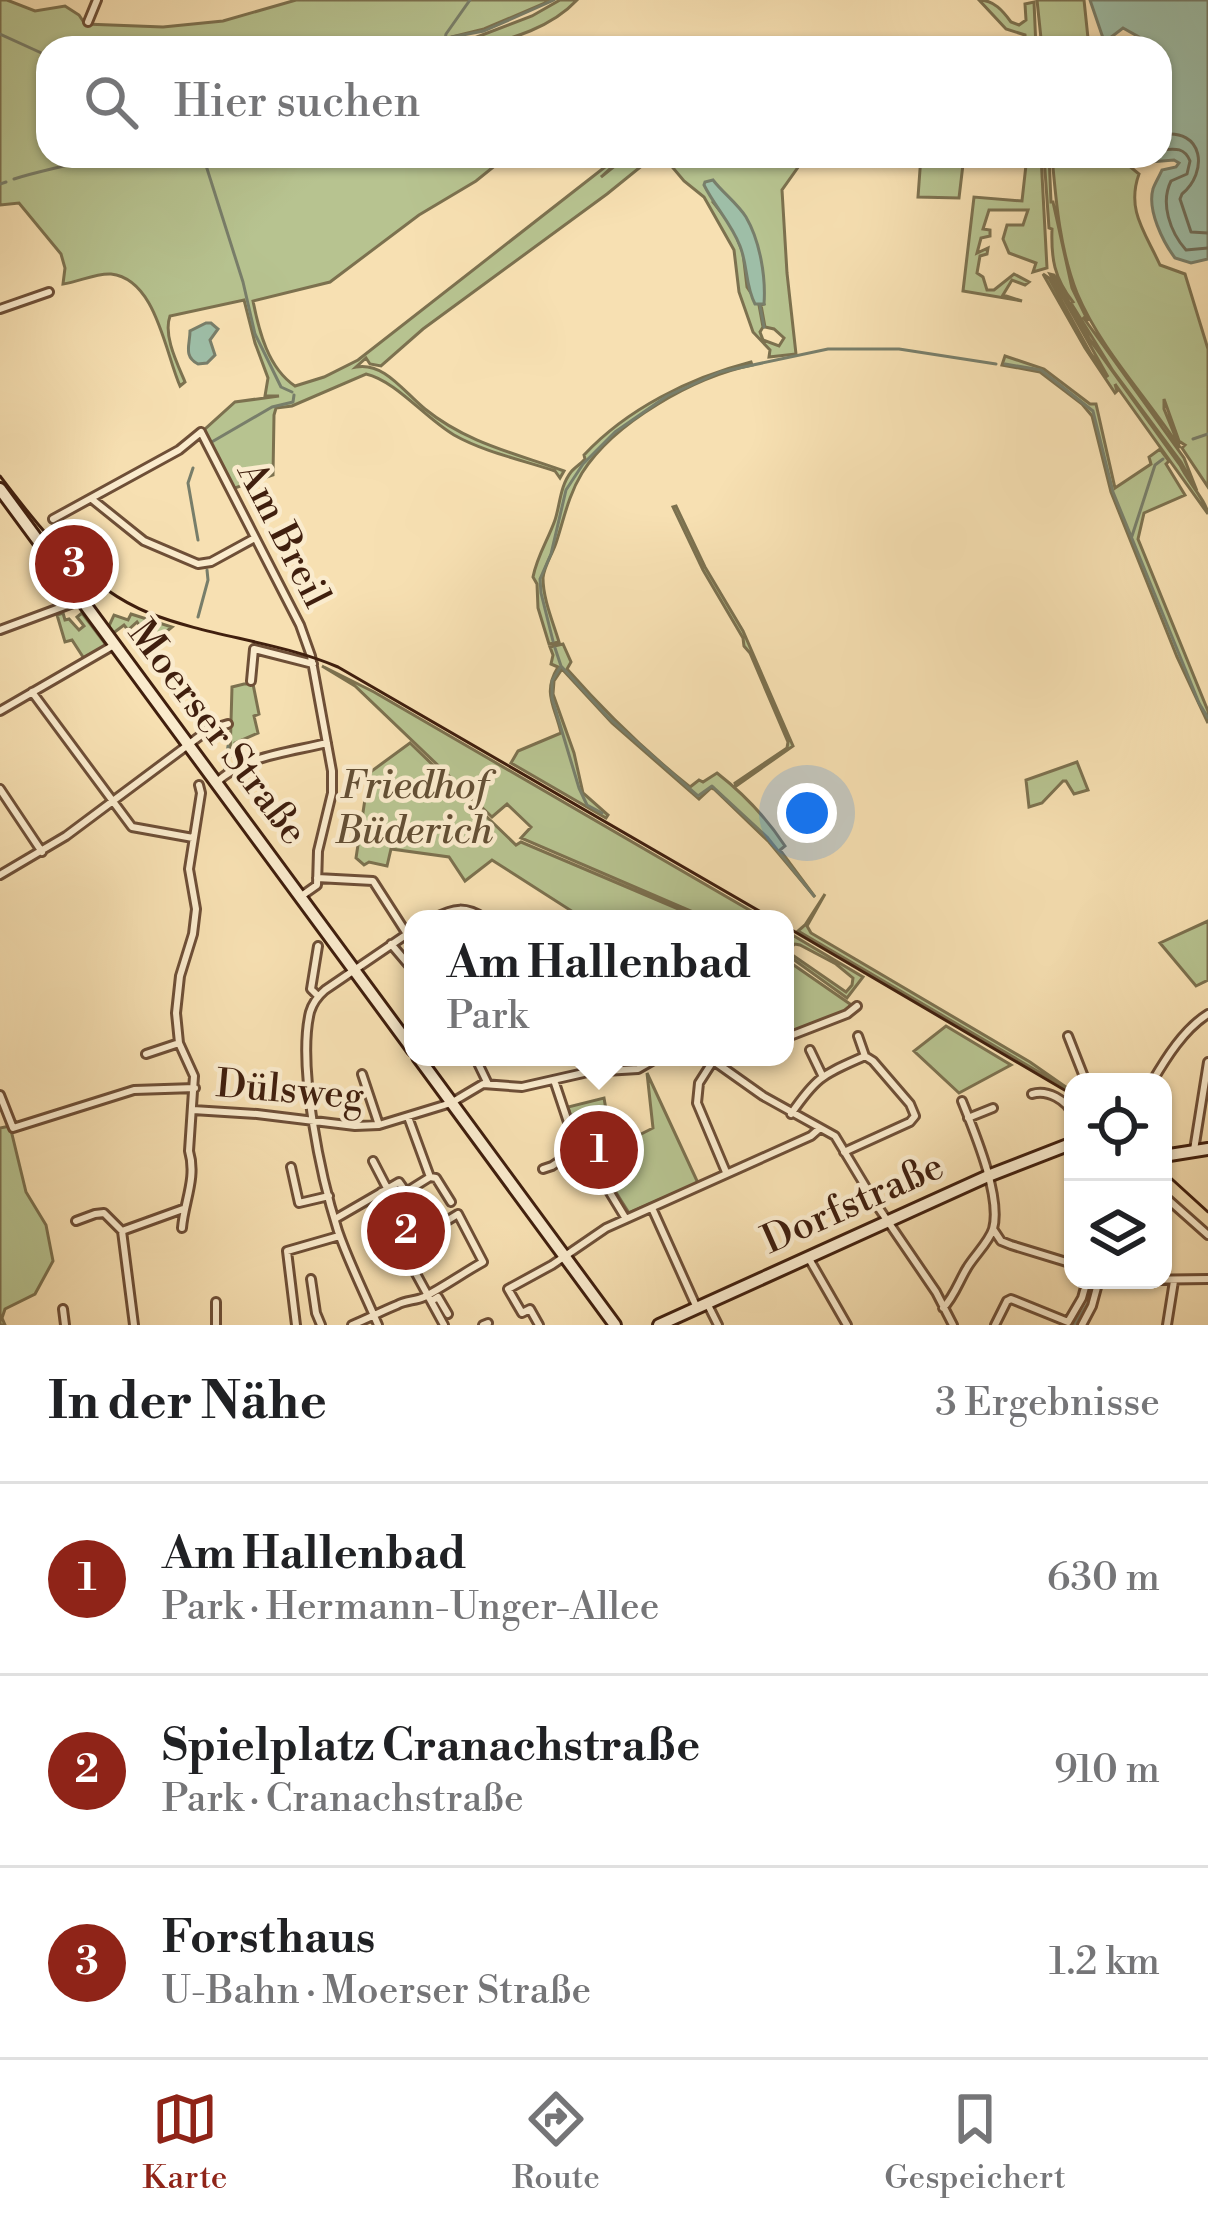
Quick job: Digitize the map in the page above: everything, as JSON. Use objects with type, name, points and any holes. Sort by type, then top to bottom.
[{"type":"main road","name":"Moerser Straße","points":[[0,490],[404,1037]]},
{"type":"main road","name":"Moerser Straße","points":[[426,1066],[615,1325]]},
{"type":"main road","name":"Dorfstraße","points":[[659,1325],[988,1176],[1064,1146]]},
{"type":"main road","points":[[1172,1156],[1208,1150]]},
{"type":"street","points":[[88,22],[97,0]]},
{"type":"street","points":[[0,309],[49,292]]},
{"type":"street","name":"Am Breil","points":[[91,498],[179,450],[201,432],[300,625],[313,664],[332,771],[317,881]]},
{"type":"street","points":[[53,519],[91,498],[144,541],[198,564],[255,538]]},
{"type":"street","points":[[0,630],[80,600]]},
{"type":"street","points":[[0,711],[114,645]]},
{"type":"street","name":"Am Breil","points":[[251,681],[254,649],[313,664]]},
{"type":"street","points":[[32,692],[137,829],[194,838]]},
{"type":"street","points":[[0,875],[42,852],[208,730],[228,724]]},
{"type":"street","points":[[216,783],[241,766],[328,743]]},
{"type":"street","points":[[0,788],[42,852]]},
{"type":"street","points":[[182,1228],[183,1209],[190,1196],[195,1088],[179,1043],[176,1013],[196,909],[188,869],[200,795]]},
{"type":"street","points":[[317,881],[373,881],[404,925]]},
{"type":"street","name":"Moerser Straße","points":[[300,897],[317,881]]},
{"type":"street","points":[[376,1321],[340,1236],[329,1196],[314,1121],[309,1017],[318,997],[404,936]]},
{"type":"street","points":[[391,944],[404,959]]},
{"type":"street","points":[[318,946],[311,989],[318,997]]},
{"type":"street","points":[[794,1035],[857,1006]]},
{"type":"street","points":[[1158,1073],[1182,1039],[1208,1015]]},
{"type":"street","points":[[844,1152],[915,1116],[910,1104],[866,1056],[858,1036]]},
{"type":"street","points":[[1068,1036],[1082,1073]]},
{"type":"street","points":[[146,1054],[179,1043]]},
{"type":"street","points":[[810,1050],[823,1075]]},
{"type":"street","points":[[791,1114],[812,1083],[866,1056]]},
{"type":"street","points":[[1194,1150],[1208,1062]]},
{"type":"street","points":[[479,1066],[488,1084],[522,1087],[595,1070],[643,1066]]},
{"type":"street","points":[[707,1066],[697,1103],[727,1174]]},
{"type":"street","points":[[722,1066],[791,1114],[835,1136],[936,1292],[950,1324]]},
{"type":"street","points":[[362,1074],[379,1125]]},
{"type":"street","points":[[554,1080],[569,1125],[626,1219]]},
{"type":"street","name":"Dülsweg","points":[[193,1110],[379,1125],[452,1102],[488,1084]]},
{"type":"street","points":[[0,1096],[13,1128],[134,1090],[195,1088]]},
{"type":"street","points":[[1032,1094],[1045,1092],[1064,1103]]},
{"type":"street","points":[[962,1102],[988,1176],[993,1229],[1011,1245],[1064,1261]]},
{"type":"street","points":[[968,1118],[993,1108]]},
{"type":"street","points":[[408,1116],[430,1177]]},
{"type":"street","points":[[538,1325],[530,1309],[522,1313],[508,1289],[597,1233],[820,1128]]},
{"type":"street","points":[[543,1169],[582,1147]]},
{"type":"street","points":[[373,1161],[396,1218]]},
{"type":"street","points":[[291,1167],[299,1203],[329,1196]]},
{"type":"street","points":[[335,1220],[399,1182],[406,1192],[430,1177],[436,1178],[451,1202]]},
{"type":"street","points":[[1172,1203],[1208,1235]]},
{"type":"street","points":[[652,1208],[702,1305],[718,1325]]},
{"type":"street","points":[[122,1231],[183,1209]]},
{"type":"street","points":[[76,1221],[104,1214],[122,1231],[134,1325]]},
{"type":"street","points":[[402,1249],[458,1214],[483,1262],[430,1297]]},
{"type":"street","points":[[391,1228],[445,1325]]},
{"type":"street","points":[[943,1308],[993,1229]]},
{"type":"street","points":[[296,1325],[287,1252],[340,1236]]},
{"type":"street","points":[[808,1257],[847,1325]]},
{"type":"street","points":[[311,1279],[321,1325]]},
{"type":"street","points":[[1167,1325],[1174,1281],[1208,1279]]},
{"type":"street","points":[[994,1325],[1010,1299],[1067,1323],[1084,1289]]},
{"type":"street","points":[[1082,1325],[1097,1289]]},
{"type":"street","points":[[352,1325],[376,1321],[403,1302],[430,1297],[438,1297],[448,1314]]},
{"type":"street","points":[[216,1302],[216,1325]]},
{"type":"street","points":[[63,1309],[65,1325]]},
{"type":"green space","points":[[0,0],[35,11],[65,6],[85,24],[163,27],[223,21],[296,0],[552,0],[455,36],[36,36],[36,168],[492,168],[419,215],[330,282],[253,301],[271,359],[295,386],[358,360],[604,168],[611,168],[601,177],[612,168],[639,168],[423,329],[381,366],[366,358],[356,367],[384,373],[441,421],[491,446],[564,471],[560,478],[555,471],[454,435],[388,384],[366,374],[292,406],[276,408],[273,475],[232,489],[204,430],[235,402],[279,396],[265,396],[268,378],[244,300],[170,316],[170,340],[185,382],[180,386],[157,319],[139,289],[111,274],[63,284],[61,254],[19,203],[0,205]]},
{"type":"green space","points":[[560,0],[577,0],[544,25],[517,36],[480,36]]},
{"type":"green space","points":[[979,0],[994,4],[1019,25],[1026,20],[1025,4],[1034,2],[1035,36],[1006,29]]},
{"type":"green space","points":[[1037,0],[1084,0],[1088,36],[1041,36]]},
{"type":"green space","points":[[673,168],[798,168],[782,190],[796,354],[769,357],[770,350],[753,332],[739,292],[734,250],[704,197]],"holes":[[[722,192],[761,305],[765,327],[784,338],[779,346],[763,340],[760,332],[759,305],[747,287],[743,253],[732,226],[713,202]]]},
{"type":"green space","points":[[920,168],[963,168],[959,198],[918,197]]},
{"type":"green space","points":[[1026,168],[1042,168],[1047,268],[1033,272],[1036,263],[1009,253],[1003,239],[1007,225],[1023,225],[1028,210],[989,210],[983,229],[990,230],[990,236],[981,238],[977,253],[988,248],[987,254],[980,256],[977,273],[987,290],[1014,274],[1029,282],[1012,280],[1003,295],[1022,301],[963,291],[974,197],[1022,201]]},
{"type":"green space","points":[[1045,168],[1050,168],[1051,202],[1072,288],[1088,321],[1083,317],[1184,458],[1197,491],[1071,303],[1053,259]]},
{"type":"green space","points":[[1053,168],[1132,168],[1139,174],[1135,199],[1139,221],[1160,265],[1185,274],[1208,349],[1208,487],[1182,448],[1185,445],[1179,441],[1164,399],[1180,448],[1087,314],[1071,277]]},
{"type":"green space","points":[[1043,274],[1108,377],[1050,274],[1054,275],[1090,340],[1180,465],[1208,514],[1115,384],[1115,393],[1085,348]]},
{"type":"green space","points":[[1005,356],[1044,369],[1096,404],[1115,488],[1151,464],[1149,457],[1160,449],[1169,461],[1166,464],[1185,495],[1144,513],[1138,539],[1208,711],[1208,723],[1111,492],[1092,416],[1040,372],[1002,365]]},
{"type":"green space","points":[[751,362],[657,404],[614,436],[582,473],[544,574],[546,602],[559,642],[549,644],[533,577],[571,472],[601,438],[639,410],[682,386]]},
{"type":"green space","points":[[676,506],[743,631],[793,746],[736,786],[787,748],[788,742],[743,638],[703,570]]},
{"type":"green space","points":[[63,613],[79,630],[84,626],[77,617],[82,613],[107,646],[85,660],[72,640],[65,642],[57,615]]},
{"type":"green space","points":[[131,614],[172,627],[156,640],[151,627],[144,632],[137,622],[112,634],[108,628],[114,615],[128,620]]},
{"type":"green space","points":[[563,644],[571,662],[567,669],[673,773],[690,787],[717,773],[745,798],[778,835],[785,846],[780,850],[815,897],[769,842],[714,789],[699,799],[612,723],[562,669],[553,694],[583,793],[608,815],[511,763],[518,751],[561,733],[551,700],[551,684],[558,667],[551,664],[550,647]]},
{"type":"green space","points":[[322,666],[749,910],[688,910],[521,838],[531,827],[507,804],[492,817],[355,686]]},
{"type":"green space","points":[[253,684],[258,733],[235,743],[234,756],[230,756],[232,687]]},
{"type":"green space","name":"Friedhof Büderich","points":[[410,743],[516,845],[521,842],[681,910],[570,910],[492,860],[465,881],[449,857],[391,849],[387,866],[364,865],[356,858],[369,773]]},
{"type":"green space","points":[[1077,762],[1088,790],[1074,794],[1063,781],[1042,803],[1029,807],[1026,780]]},
{"type":"green space","points":[[825,894],[807,926],[811,933],[1064,1087],[798,931]]},
{"type":"green space","points":[[1208,921],[1208,980],[1196,986],[1160,943]]},
{"type":"green space","points":[[794,936],[863,977],[847,998],[794,956],[846,992],[853,978],[795,944]]},
{"type":"green space","points":[[794,965],[850,1004],[849,1010],[794,1031]]},
{"type":"green space","points":[[946,1026],[1011,1065],[959,1093],[914,1051]]},
{"type":"green space","points":[[647,1073],[698,1183],[629,1213],[573,1124],[568,1107],[604,1098],[608,1121],[616,1121],[618,1138],[641,1134],[653,1128]]},
{"type":"green space","points":[[10,1126],[26,1192],[46,1225],[53,1261],[35,1294],[5,1309],[5,1325],[0,1325],[0,1128]]},
{"type":"water","points":[[1090,0],[1208,0],[1208,259],[1191,263],[1175,258],[1154,216],[1152,197],[1162,170],[1179,163],[1172,160],[1172,36],[1137,36],[1123,28],[1113,36],[1102,36]]},
{"type":"water","points":[[713,180],[751,227],[761,259],[764,304],[755,304],[740,246],[704,185]]},
{"type":"water","points":[[206,323],[218,329],[210,340],[215,355],[198,364],[189,354],[190,331]]},
{"type":"waterway","points":[[446,36],[470,0]]},
{"type":"waterway","points":[[457,36],[484,31],[554,0]]},
{"type":"waterway","points":[[0,34],[36,50]]},
{"type":"waterway","points":[[14,179],[54,168]]},
{"type":"waterway","points":[[207,168],[255,334],[281,387],[292,392]]},
{"type":"waterway","points":[[0,184],[6,182]]},
{"type":"waterway","points":[[760,306],[764,327]]},
{"type":"waterway","points":[[553,641],[540,579],[566,490],[583,464],[615,432],[667,396],[720,372],[828,349],[899,349],[996,364]]},
{"type":"waterway","points":[[1005,364],[1041,370],[1093,411],[1113,492],[1208,718]]},
{"type":"waterway","points":[[210,443],[272,407],[293,402],[294,395]]},
{"type":"waterway","points":[[1193,439],[1208,434]]},
{"type":"waterway","points":[[1132,536],[1155,465],[1163,459]]},
{"type":"waterway","points":[[193,468],[188,483],[198,540]]},
{"type":"waterway","points":[[198,617],[207,570]]},
{"type":"waterway","points":[[555,648],[561,666],[608,717],[698,796],[712,786],[767,837],[814,896]]},
{"type":"waterway","points":[[561,666],[552,681],[552,698],[579,788],[587,805],[602,813]]},
{"type":"waterway","points":[[224,773],[228,746]]},
{"type":"waterway","points":[[1074,1325],[1091,1289]]},
{"type":"tram line","points":[[0,476],[66,555],[126,602],[172,621],[338,667],[757,910]]},
{"type":"tram line","points":[[794,931],[1064,1090]]},
{"type":"tram line","points":[[1172,1179],[1208,1212]]},
{"type":"place","name":"Forsthaus","points":[[74,564]]},
{"type":"place","name":"Am Hallenbad","points":[[599,1150]]},
{"type":"place","name":"Spielplatz Cranachstraße","points":[[406,1231]]}]
